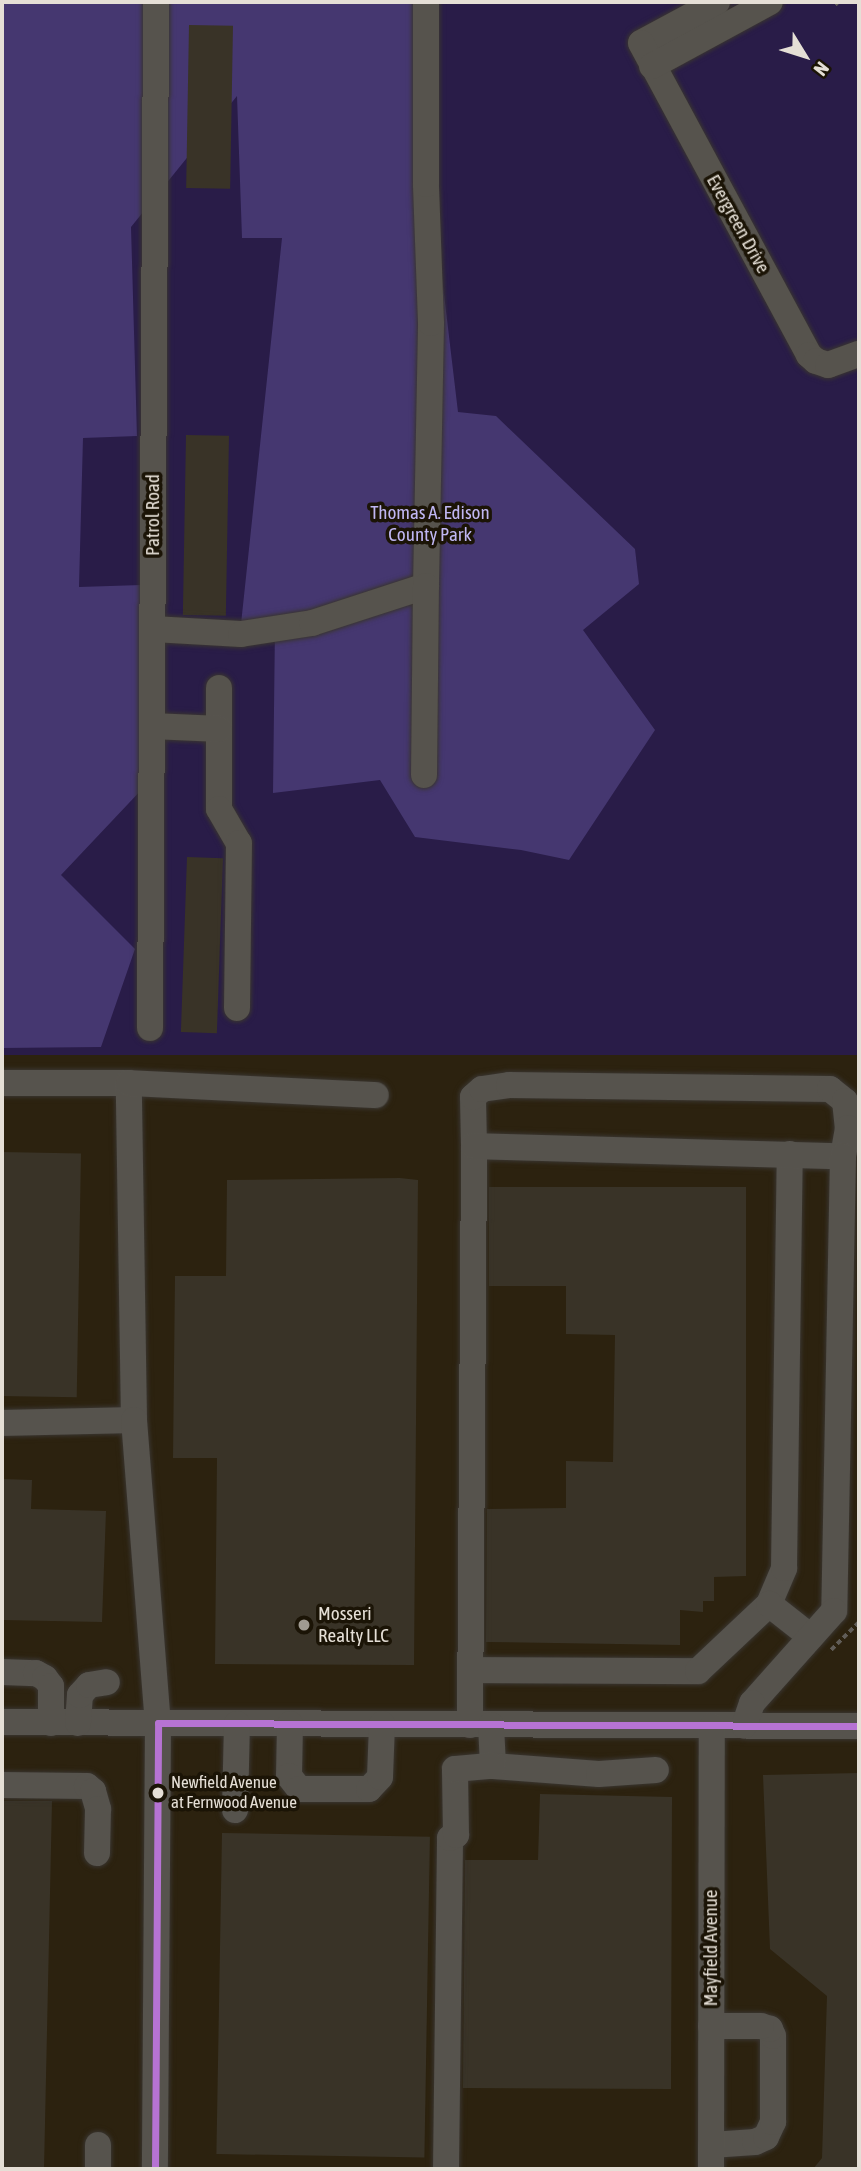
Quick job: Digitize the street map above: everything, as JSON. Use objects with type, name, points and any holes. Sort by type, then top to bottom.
[{"type":"street","name":"Patrol Road","points":[[150,1027],[156,2]]},
{"type":"street","points":[[424,775],[432,323],[426,184],[426,2]]},
{"type":"street","points":[[646,54],[717,2]]},
{"type":"street","points":[[646,54],[770,2]]},
{"type":"street","name":"Evergreen Drive","points":[[646,54],[809,355],[828,365],[859,354]]},
{"type":"street","points":[[153,629],[241,634],[312,623],[426,586]]},
{"type":"street","points":[[219,688],[219,809],[239,843],[237,1008]]},
{"type":"street","points":[[153,726],[219,729]]},
{"type":"street","points":[[2,1083],[129,1083],[376,1095]]},
{"type":"street","points":[[129,1083],[134,1420],[158,1723],[155,2169]]},
{"type":"street","points":[[494,1766],[481,1725],[470,1670],[473,1097],[482,1089],[509,1085],[830,1090],[845,1101],[848,1128],[843,1156],[834,1611],[752,1703],[744,1726]]},
{"type":"street","points":[[474,1146],[843,1156]]},
{"type":"street","points":[[470,1670],[698,1671],[769,1604],[784,1568],[790,1154]]},
{"type":"street","points":[[2,1423],[134,1420]]},
{"type":"street","points":[[769,1604],[811,1637]]},
{"type":"street","points":[[2,1672],[36,1673],[45,1678],[51,1686],[51,1723]]},
{"type":"street","points":[[78,1723],[80,1695],[89,1685],[107,1682]]},
{"type":"street","points":[[2,1723],[859,1726]]},
{"type":"street","points":[[235,1811],[237,1724]]},
{"type":"street","points":[[290,1724],[289,1776],[299,1788],[369,1789],[380,1777],[382,1724]]},
{"type":"street","name":"Mayfield Avenue","points":[[710,2157],[712,1726]]},
{"type":"street","points":[[446,2169],[450,1838],[456,1835],[455,1769],[494,1766],[598,1774],[656,1770]]},
{"type":"street","points":[[2,1785],[87,1786],[93,1791],[97,1809],[97,1853]]},
{"type":"street","points":[[710,2157],[766,2137],[773,2122],[773,2036],[770,2029],[761,2026],[711,2026]]},
{"type":"shaded area","points":[[2,1046],[859,1046],[859,2169],[2,2169]]},
{"type":"green space","name":"Thomas A. Edison County Park","points":[[2,2],[859,2],[859,1055],[2,1055]]},
{"type":"green space","points":[[2,2],[431,2],[429,168],[458,412],[496,416],[635,549],[639,584],[583,630],[655,730],[569,860],[521,850],[415,837],[380,780],[273,793],[275,625],[241,624],[282,238],[242,238],[237,96],[131,227],[137,436],[83,438],[79,587],[141,585],[145,786],[61,875],[135,949],[101,1047],[2,1048]]},
{"type":"building","points":[[189,25],[233,26],[230,189],[186,188]]},
{"type":"building","points":[[186,435],[229,436],[226,616],[183,615]]},
{"type":"building","points":[[187,857],[223,858],[217,1033],[181,1032]]},
{"type":"building","points":[[2,1152],[81,1153],[77,1397],[2,1396]]},
{"type":"building","points":[[227,1180],[418,1180],[414,1665],[215,1664],[217,1458],[173,1458],[175,1276],[226,1276]]},
{"type":"building","points":[[489,1187],[746,1187],[746,1576],[714,1577],[714,1601],[703,1601],[703,1612],[680,1610],[680,1645],[486,1642],[487,1509],[566,1508],[566,1461],[613,1462],[615,1335],[566,1334],[566,1286],[489,1286]]},
{"type":"building","points":[[2,1479],[32,1480],[31,1509],[106,1511],[102,1622],[2,1620]]},
{"type":"building","points":[[859,1773],[859,2169],[813,2169],[822,2158],[827,1996],[770,1949],[763,1775]]},
{"type":"building","points":[[540,1794],[672,1797],[671,2089],[463,2088],[465,1860],[538,1860]]},
{"type":"building","points":[[2,1801],[52,1801],[44,2169],[2,2169]]},
{"type":"building","points":[[222,1833],[430,1837],[424,2158],[216,2154]]},
{"type":"transit line","points":[[158,1723],[859,1726]]},
{"type":"transit line","points":[[155,2169],[158,1723]]},
{"type":"place","name":"Mosseri Realty LLC","points":[[304,1625]]},
{"type":"place","name":"Newfield Avenue at Fernwood Avenue","points":[[158,1793]]}]
